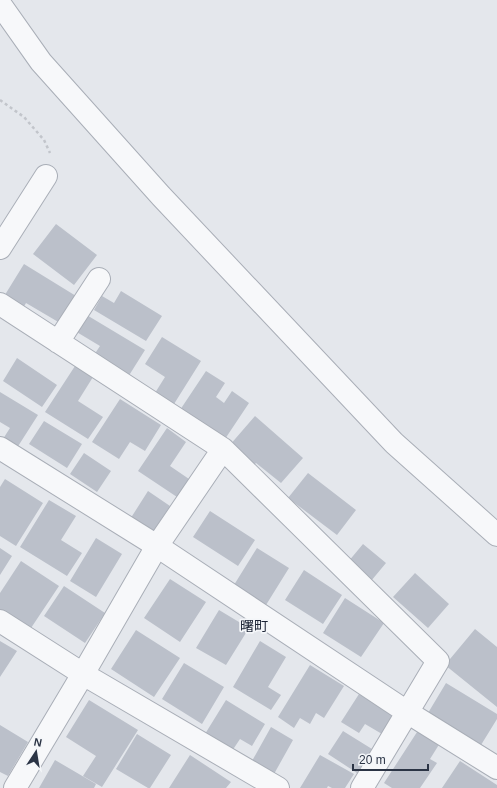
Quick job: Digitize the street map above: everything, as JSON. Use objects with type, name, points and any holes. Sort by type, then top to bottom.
[{"type":"street","points":[[0,4],[41,62],[166,202],[394,443],[497,535]]},
{"type":"street","points":[[0,248],[46,176]]},
{"type":"street","points":[[58,342],[99,279]]},
{"type":"street","points":[[0,304],[223,449],[438,661],[362,788]]},
{"type":"street","points":[[0,448],[157,546],[407,712],[497,768]]},
{"type":"street","points":[[15,788],[157,546],[223,449]]},
{"type":"street","points":[[0,621],[83,674],[278,788]]},
{"type":"path","points":[[0,100],[24,117],[44,140],[51,156],[46,176]]},
{"type":"building","points":[[56,224],[97,255],[74,285],[33,254]]},
{"type":"building","points":[[24,264],[76,296],[60,323],[26,303],[22,310],[3,298]]},
{"type":"building","points":[[121,291],[162,316],[146,341],[94,310],[102,296],[114,303]]},
{"type":"building","points":[[85,314],[145,350],[128,377],[94,355],[100,346],[75,331]]},
{"type":"building","points":[[162,337],[201,361],[174,404],[155,393],[165,377],[145,364]]},
{"type":"building","points":[[17,358],[57,385],[42,407],[3,381]]},
{"type":"building","points":[[75,366],[93,377],[78,401],[103,417],[88,439],[45,412]]},
{"type":"building","points":[[206,371],[225,383],[216,397],[224,403],[232,391],[249,403],[225,439],[180,410]]},
{"type":"building","points":[[0,392],[38,415],[15,451],[1,442],[10,428],[0,422]]},
{"type":"building","points":[[120,399],[161,425],[145,451],[130,442],[119,459],[92,442]]},
{"type":"building","points":[[255,416],[303,458],[281,483],[256,463],[253,466],[229,446]]},
{"type":"building","points":[[44,421],[82,444],[67,468],[29,444]]},
{"type":"building","points":[[167,428],[186,442],[170,466],[189,479],[177,497],[138,471]]},
{"type":"building","points":[[84,453],[111,471],[97,492],[70,474]]},
{"type":"building","points":[[308,473],[356,510],[337,535],[288,498]]},
{"type":"building","points":[[5,479],[43,503],[16,546],[0,536],[0,487]]},
{"type":"building","points":[[148,491],[170,506],[149,538],[127,524]]},
{"type":"building","points":[[49,500],[76,516],[61,540],[82,553],[67,576],[20,547]]},
{"type":"building","points":[[210,511],[255,540],[238,566],[193,537]]},
{"type":"building","points":[[96,538],[122,554],[96,597],[70,581]]},
{"type":"building","points":[[363,544],[386,563],[371,581],[348,562]]},
{"type":"building","points":[[0,548],[12,556],[0,575]]},
{"type":"building","points":[[257,548],[289,568],[266,605],[234,585]]},
{"type":"building","points":[[21,561],[59,586],[29,631],[0,612],[0,593]]},
{"type":"building","points":[[304,570],[342,595],[323,624],[285,600]]},
{"type":"building","points":[[415,573],[449,604],[428,628],[393,597]]},
{"type":"building","points":[[170,579],[206,602],[180,642],[144,618]]},
{"type":"building","points":[[64,586],[105,613],[85,643],[44,616]]},
{"type":"building","points":[[345,598],[384,623],[361,657],[323,633]]},
{"type":"building","points":[[219,610],[249,628],[226,665],[196,648]]},
{"type":"building","points":[[475,629],[497,647],[497,707],[445,665]]},
{"type":"building","points":[[136,630],[180,658],[154,697],[111,669]]},
{"type":"building","points":[[0,641],[17,651],[0,677]]},
{"type":"building","points":[[260,641],[286,657],[268,687],[281,695],[271,710],[233,687]]},
{"type":"building","points":[[184,663],[224,687],[202,724],[162,699]]},
{"type":"building","points":[[310,665],[344,686],[324,718],[316,713],[310,724],[300,718],[294,728],[278,717]]},
{"type":"building","points":[[446,683],[497,714],[497,719],[481,745],[428,713]]},
{"type":"building","points":[[359,694],[394,716],[382,734],[365,724],[359,733],[341,722]]},
{"type":"building","points":[[89,700],[138,730],[102,787],[83,776],[96,756],[66,737]]},
{"type":"building","points":[[226,700],[265,724],[252,746],[240,739],[232,751],[205,734]]},
{"type":"building","points":[[0,725],[28,742],[8,776],[0,772]]},
{"type":"building","points":[[271,727],[293,740],[274,774],[252,761]]},
{"type":"building","points":[[419,729],[440,743],[430,759],[437,763],[420,788],[392,788],[384,783]]},
{"type":"building","points":[[343,731],[372,749],[357,773],[328,754]]},
{"type":"building","points":[[137,734],[171,755],[150,788],[116,769]]},
{"type":"building","points":[[190,755],[231,782],[226,788],[169,788]]},
{"type":"building","points":[[320,755],[354,774],[345,788],[332,788],[328,786],[327,788],[300,788]]},
{"type":"building","points":[[55,760],[96,784],[94,788],[39,788]]},
{"type":"building","points":[[460,761],[497,785],[497,788],[442,788]]},
{"type":"district","name":"曙町","points":[[254,626]]}]
